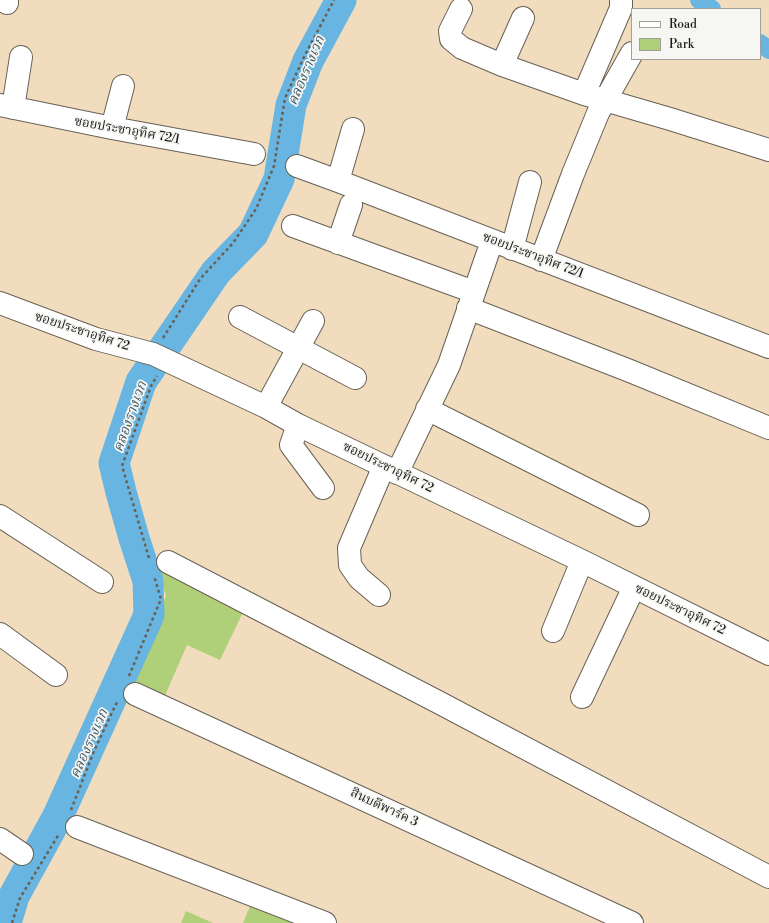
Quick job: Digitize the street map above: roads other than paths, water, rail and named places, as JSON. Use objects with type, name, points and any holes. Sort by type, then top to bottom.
[{"type":"street","points":[[584,94],[621,8],[621,0]]},
{"type":"street","points":[[461,9],[450,31],[451,39],[462,48],[502,65],[605,101],[670,119],[769,150]]},
{"type":"street","points":[[502,65],[523,18]]},
{"type":"street","points":[[541,260],[572,174],[598,113],[631,55]]},
{"type":"street","points":[[6,106],[21,57]]},
{"type":"street","points":[[112,128],[123,86]]},
{"type":"street","name":"ซอยประชาอุทิศ 72/1","points":[[6,106],[112,128],[254,154]]},
{"type":"street","points":[[338,181],[353,129]]},
{"type":"street","name":"ซอยประชาอุทิศ 72/1","points":[[297,166],[769,347]]},
{"type":"street","points":[[512,248],[530,182]]},
{"type":"street","points":[[338,243],[351,205]]},
{"type":"street","points":[[293,226],[338,243],[630,371],[769,428]]},
{"type":"street","points":[[379,595],[358,578],[350,564],[349,548],[390,469],[427,409],[449,365],[492,241]]},
{"type":"street","name":"ซอยประชาอุทิศ 72","points":[[0,303],[96,339],[165,360],[266,407],[298,425],[582,561],[769,654]]},
{"type":"street","points":[[240,317],[355,378]]},
{"type":"street","points":[[266,407],[313,322]]},
{"type":"street","points":[[427,409],[638,515]]},
{"type":"street","points":[[298,425],[291,445],[323,488]]},
{"type":"street","points":[[0,516],[102,582]]},
{"type":"street","points":[[553,631],[582,561]]},
{"type":"street","points":[[157,565],[440,703],[769,877]]},
{"type":"street","points":[[582,696],[634,587]]},
{"type":"street","points":[[0,634],[56,675]]},
{"type":"street","name":"สินบดีพาร์ค 3","points":[[127,690],[632,923]]},
{"type":"street","points":[[69,825],[325,923]]},
{"type":"street","points":[[0,839],[22,854]]},
{"type":"waterway","name":"คลองรางเวก","points":[[6,923],[14,896],[58,816],[149,615],[148,581],[134,538],[114,463],[141,382],[216,272],[253,234],[279,179],[291,105],[308,61],[341,0]]},
{"type":"waterway","points":[[699,0],[711,8]]},
{"type":"waterway","points":[[761,44],[769,50]]}]
